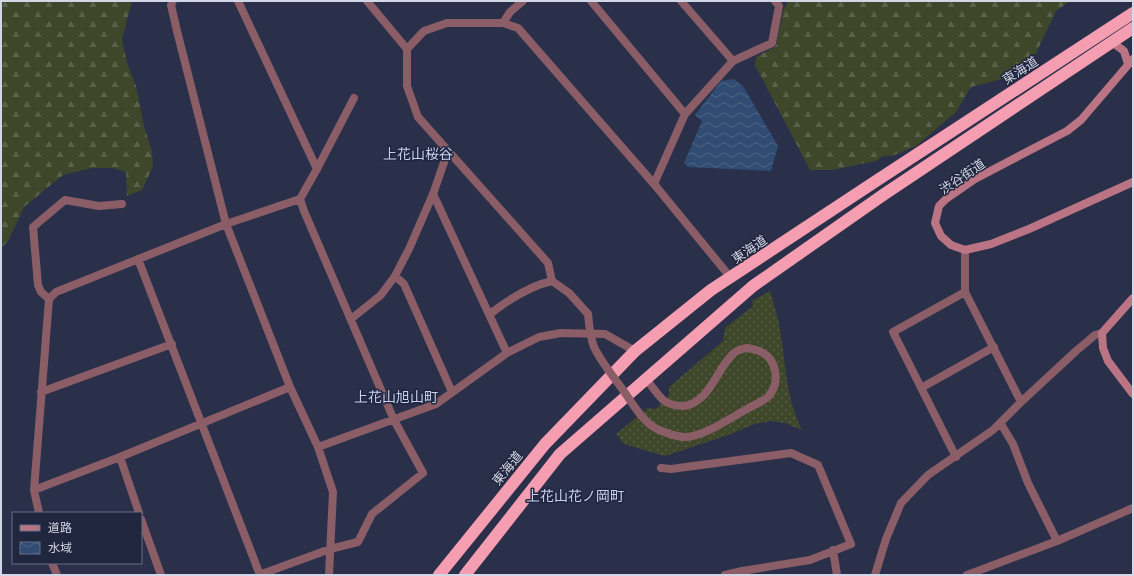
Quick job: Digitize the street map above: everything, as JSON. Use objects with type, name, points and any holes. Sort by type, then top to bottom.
[{"type":"highway","name":"東海道","points":[[439,575],[545,444],[635,351],[711,290],[1133,13]]},
{"type":"highway","points":[[464,575],[560,454],[753,286],[883,195],[1133,28]]},
{"type":"main road","name":"渋谷街道","points":[[965,250],[951,245],[941,236],[936,223],[940,206],[946,199],[975,179],[1067,131],[1081,120],[1131,61],[1124,51],[1112,42]]},
{"type":"main road","points":[[965,250],[991,244],[1029,229],[1133,182]]},
{"type":"main road","points":[[1133,298],[1102,333],[1103,348],[1108,361],[1133,394]]},
{"type":"street","points":[[173,1],[171,5],[177,31],[226,224],[290,386],[318,447],[333,492],[329,575]]},
{"type":"street","points":[[238,1],[317,169]]},
{"type":"street","points":[[367,1],[407,49],[407,86],[418,117],[548,263],[552,281],[569,293],[588,314],[594,346],[602,360],[639,412],[648,422],[658,430],[678,436],[684,437],[696,435],[714,427],[767,398],[774,389],[776,379],[775,369],[770,359],[760,351],[747,348],[734,352],[723,365],[708,390],[698,401],[688,405],[677,406],[664,401],[646,378]]},
{"type":"street","points":[[503,24],[510,12],[523,1]]},
{"type":"street","points":[[591,1],[685,114]]},
{"type":"street","points":[[681,1],[733,61]]},
{"type":"street","points":[[654,184],[685,114],[733,61],[772,43],[779,6],[775,1]]},
{"type":"street","points":[[407,49],[424,31],[447,23],[503,24],[518,28],[654,184],[731,278]]},
{"type":"street","points":[[39,512],[34,490],[49,299],[56,292],[138,259],[226,224],[300,199],[354,98]]},
{"type":"street","points":[[351,319],[381,295],[395,276],[409,250],[433,194],[448,151]]},
{"type":"street","points":[[433,194],[507,353]]},
{"type":"street","points":[[138,259],[260,575],[330,549],[358,542],[372,514],[423,473],[394,420],[300,199]]},
{"type":"street","points":[[49,299],[41,292],[38,285],[33,227],[65,200],[99,206],[122,204]]},
{"type":"street","points":[[965,250],[966,292],[1021,402]]},
{"type":"street","points":[[395,276],[404,284],[452,392]]},
{"type":"street","points":[[490,314],[506,301],[540,284],[552,281]]},
{"type":"street","points":[[956,457],[893,332],[966,292]]},
{"type":"street","points":[[318,447],[436,404],[507,353],[539,337],[561,333],[605,334],[635,351]]},
{"type":"street","points":[[875,575],[886,539],[901,503],[928,475],[956,457],[1001,424],[1021,402],[1095,335],[1102,333]]},
{"type":"street","points":[[41,392],[172,344]]},
{"type":"street","points":[[921,388],[994,347]]},
{"type":"street","points":[[34,490],[120,458],[290,386]]},
{"type":"street","points":[[1001,424],[1012,444],[1028,483],[1057,541]]},
{"type":"street","points":[[661,468],[671,469],[791,452],[818,465],[851,544],[810,560],[725,575]]},
{"type":"street","points":[[120,458],[139,512]]},
{"type":"street","points":[[967,575],[1057,541],[1133,508]]},
{"type":"street","points":[[142,522],[161,575]]},
{"type":"street","points":[[833,550],[837,575]]},
{"type":"street","points":[[52,564],[57,575]]},
{"type":"green space","points":[[1,1],[132,1],[122,39],[127,63],[136,86],[144,126],[152,151],[153,166],[142,190],[127,196],[126,172],[114,168],[91,168],[63,175],[24,207],[8,241],[1,248]]},
{"type":"green space","points":[[788,1],[1070,1],[1056,11],[1036,53],[1002,79],[971,87],[956,112],[916,146],[892,156],[883,156],[876,161],[832,170],[810,170],[755,65],[756,57],[776,46],[783,11]]},
{"type":"green space","points":[[770,291],[779,324],[792,405],[802,430],[785,423],[771,421],[755,424],[728,435],[665,456],[624,444],[616,434],[648,408],[656,409],[669,395],[669,387],[723,341],[725,328],[753,306],[752,301]]},
{"type":"water","points":[[734,79],[743,86],[778,146],[771,171],[688,167],[684,163],[702,121],[695,115],[721,81]]},
{"type":"district","name":"上花山桜谷","points":[[418,154]]},
{"type":"district","name":"上花山旭山町","points":[[396,397]]},
{"type":"district","name":"上花山花ノ岡町","points":[[575,496]]}]
